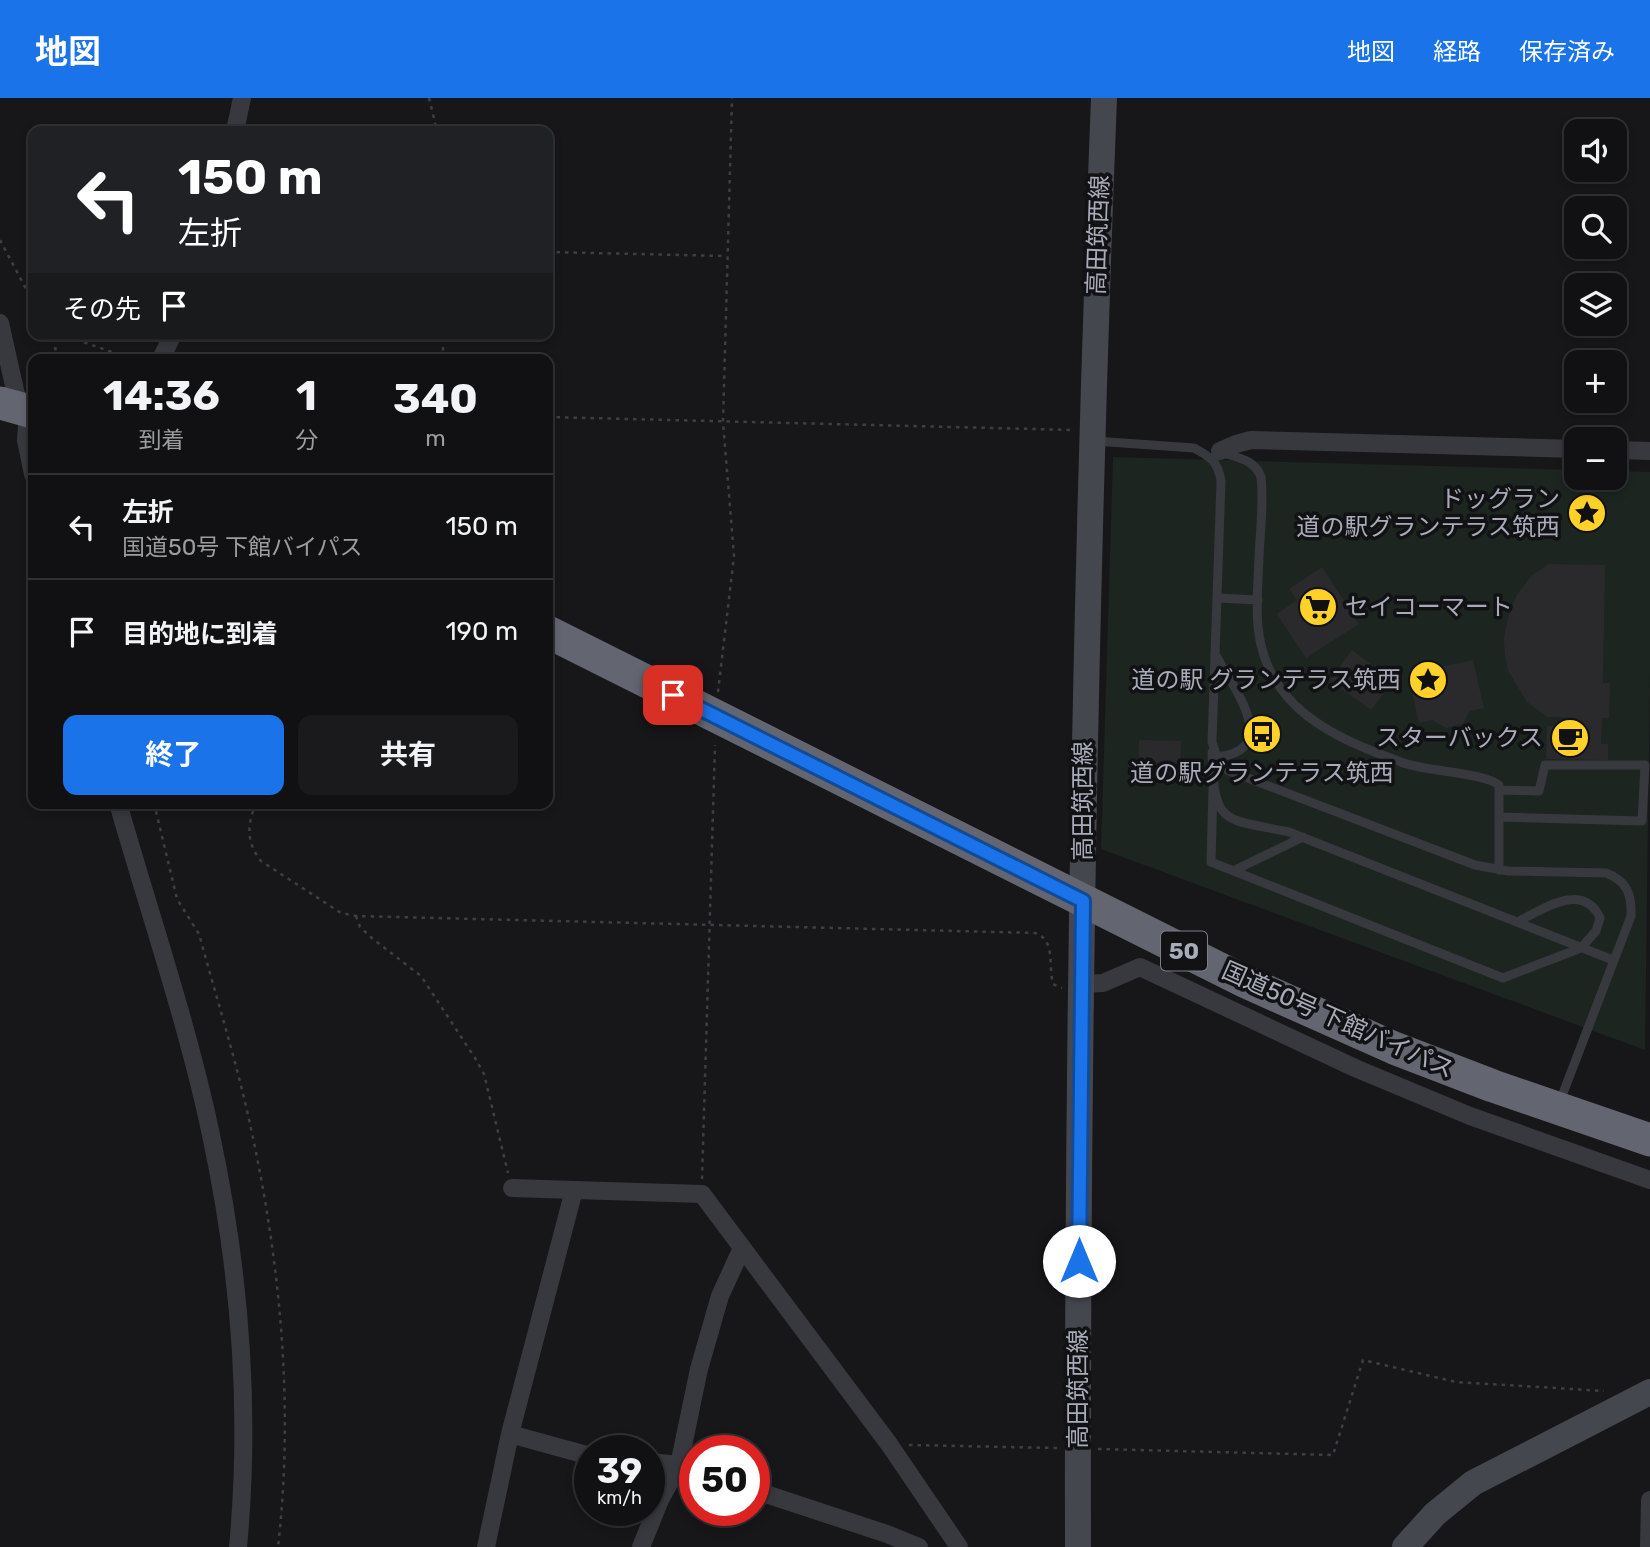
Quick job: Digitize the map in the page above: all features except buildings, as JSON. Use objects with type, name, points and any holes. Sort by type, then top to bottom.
[{"type":"highway","name":"国道50号 下館バイパス","points":[[553,635],[1246,982],[1394,1048],[1557,1109],[1650,1140]]},
{"type":"main road","name":"高田筑西線","points":[[1078,1547],[1083,761],[1091,436],[1104,98]]},
{"type":"main road","points":[[1405,1547],[1436,1514],[1473,1483],[1644,1395]]},
{"type":"street","points":[[236,126],[242,98]]},
{"type":"street","points":[[0,323],[28,450]]},
{"type":"street","points":[[1220,451],[1251,440],[1564,449]]},
{"type":"street","points":[[1627,450],[1650,451]]},
{"type":"street","points":[[120,809],[204,1107],[230,1237],[244,1414],[238,1547]]},
{"type":"street","points":[[1082,988],[1103,983],[1140,967],[1354,1068],[1483,1121],[1650,1180]]},
{"type":"street","points":[[512,1188],[702,1194],[888,1444],[959,1547]]},
{"type":"street","points":[[486,1547],[510,1434],[574,1190]]},
{"type":"street","points":[[691,1435],[699,1369],[720,1296],[742,1248]]},
{"type":"street","points":[[510,1434],[574,1452]]},
{"type":"street","points":[[641,1547],[660,1500],[679,1477]]},
{"type":"street","points":[[770,1495],[919,1547]]},
{"type":"street","points":[[1649,1547],[1650,1500]]},
{"type":"lane","points":[[1091,436],[1220,451],[1251,462],[1258,469],[1261,477],[1258,629],[1265,659],[1283,692],[1304,715],[1329,732],[1402,763],[1422,769],[1493,780],[1500,790],[1499,870]]},
{"type":"lane","points":[[1194,448],[1208,455],[1219,468],[1221,481],[1212,742],[1211,863],[1503,978],[1581,948],[1596,931],[1600,918],[1596,908],[1585,899],[1572,899],[1517,922]]},
{"type":"lane","points":[[1217,598],[1258,600]]},
{"type":"lane","points":[[1215,654],[1250,720],[1251,736],[1246,746],[1230,756],[1217,757]]},
{"type":"lane","points":[[1212,742],[1217,757],[1227,770],[1475,865],[1499,870],[1606,873],[1619,878],[1630,894],[1631,916],[1557,1109]]},
{"type":"lane","points":[[1500,790],[1539,792],[1545,765],[1645,765],[1642,821],[1500,817]]},
{"type":"lane","points":[[1213,788],[1221,809],[1229,818],[1303,837],[1613,960]]},
{"type":"lane","points":[[1233,871],[1303,837]]},
{"type":"path","points":[[429,98],[436,126]]},
{"type":"path","points":[[718,699],[720,660],[734,556],[723,422],[732,98]]},
{"type":"path","points":[[0,240],[28,293]]},
{"type":"path","points":[[553,252],[727,256]]},
{"type":"path","points":[[76,340],[117,354]]},
{"type":"path","points":[[553,417],[1091,436]]},
{"type":"path","points":[[702,1194],[715,741]]},
{"type":"path","points":[[155,809],[177,899],[199,934],[245,1101],[260,1177],[280,1315],[284,1381],[284,1494],[278,1547]]},
{"type":"path","points":[[254,809],[248,830],[254,852],[261,861],[341,913],[356,916],[1035,933],[1044,936],[1050,945],[1053,984],[1064,989],[1082,988]]},
{"type":"path","points":[[356,916],[360,927],[421,976],[475,1058],[484,1074],[512,1188]]},
{"type":"path","points":[[888,1444],[1333,1455],[1363,1360],[1456,1382],[1644,1395]]},
{"type":"shaded area","points":[[1113,457],[1564,470],[1564,490],[1627,490],[1627,471],[1650,472],[1645,1050],[1101,849]]},
{"type":"place","name":"ドッグラン 道の駅グランテラス筑西","points":[[1587,513]]},
{"type":"place","name":"セイコーマート","points":[[1318,607]]},
{"type":"place","name":"道の駅 グランテラス筑西","points":[[1428,680]]},
{"type":"place","name":"道の駅グランテラス筑西","points":[[1262,734]]},
{"type":"place","name":"スターバックス","points":[[1570,738]]},
{"type":"route","points":[[673,695],[1083,901],[1079,1261]]}]
